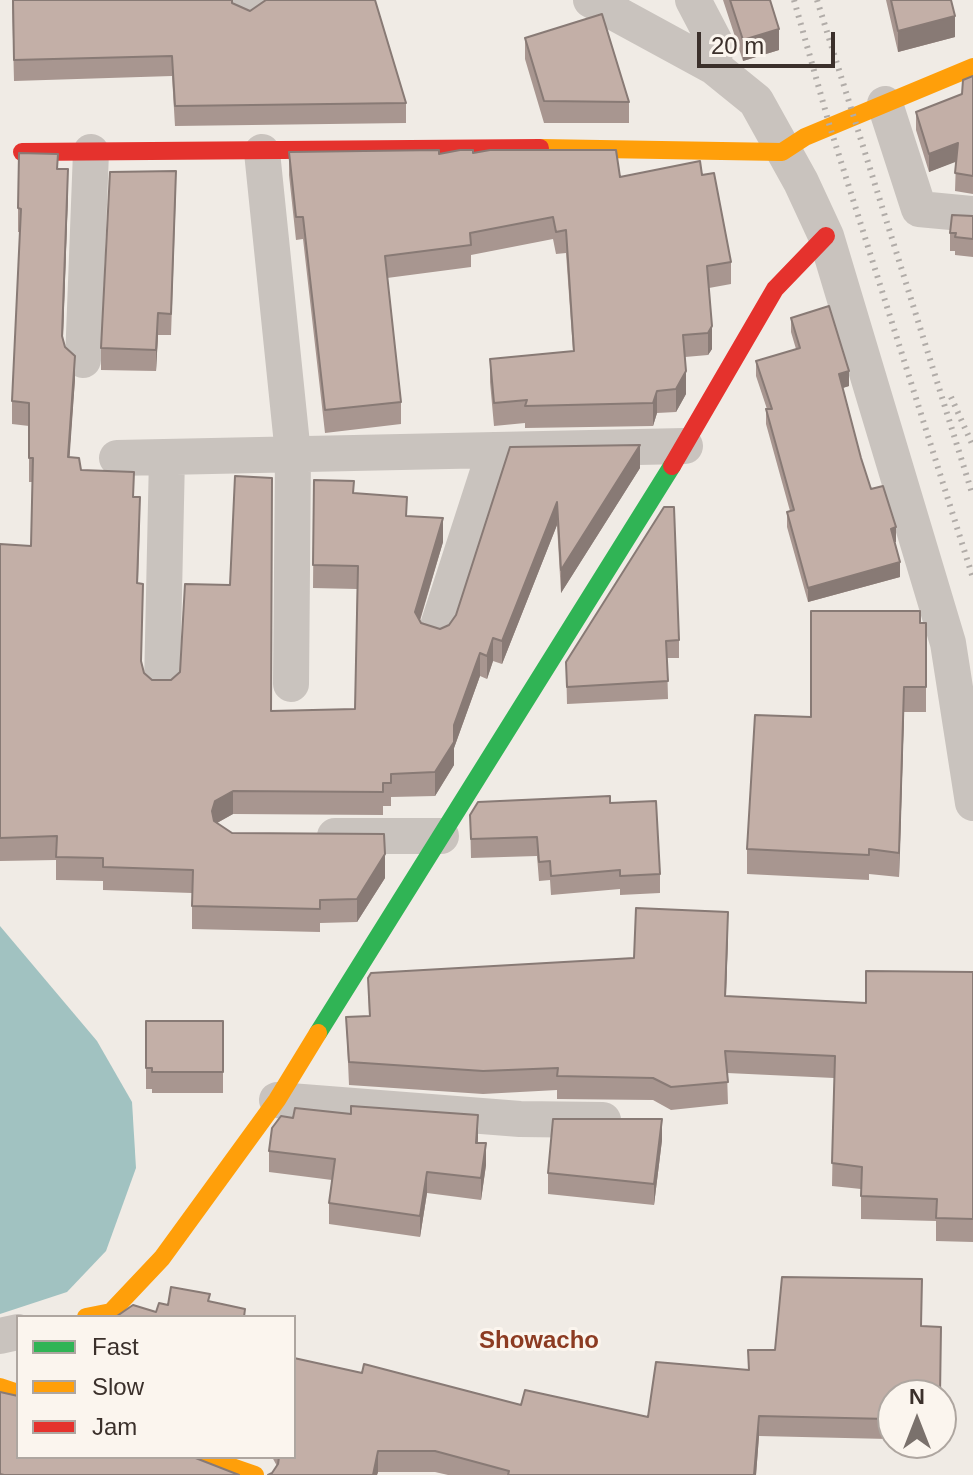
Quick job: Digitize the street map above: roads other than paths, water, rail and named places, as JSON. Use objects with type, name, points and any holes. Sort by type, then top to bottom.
[{"type":"street","points":[[591,0],[714,67],[756,101],[801,182],[826,236],[948,643],[973,803]]},
{"type":"street","points":[[693,0],[715,42],[714,67]]},
{"type":"street","points":[[22,152],[262,152],[617,145],[782,152],[805,137],[973,67]]},
{"type":"street","points":[[885,104],[919,209],[973,214]]},
{"type":"street","points":[[83,360],[91,152]]},
{"type":"street","points":[[262,152],[293,454],[291,684]]},
{"type":"street","points":[[96,1315],[111,1312],[162,1258],[277,1100],[569,626],[685,446],[775,289],[826,236]]},
{"type":"street","points":[[117,458],[685,446]]},
{"type":"street","points":[[436,632],[495,450]]},
{"type":"street","points":[[162,685],[167,457]]},
{"type":"street","points":[[307,836],[441,836]]},
{"type":"street","points":[[277,1100],[520,1119],[638,1121]]},
{"type":"street","points":[[209,1459],[255,1475]]},
{"type":"water","points":[[0,926],[97,1041],[132,1102],[136,1168],[106,1251],[67,1292],[0,1314]]},
{"type":"railway","points":[[794,0],[830,127],[973,578]]},
{"type":"railway","points":[[817,0],[973,496]]},
{"type":"railway","points":[[951,397],[973,446]]},
{"type":"district","name":"Showacho","points":[[539,1341]]}]
